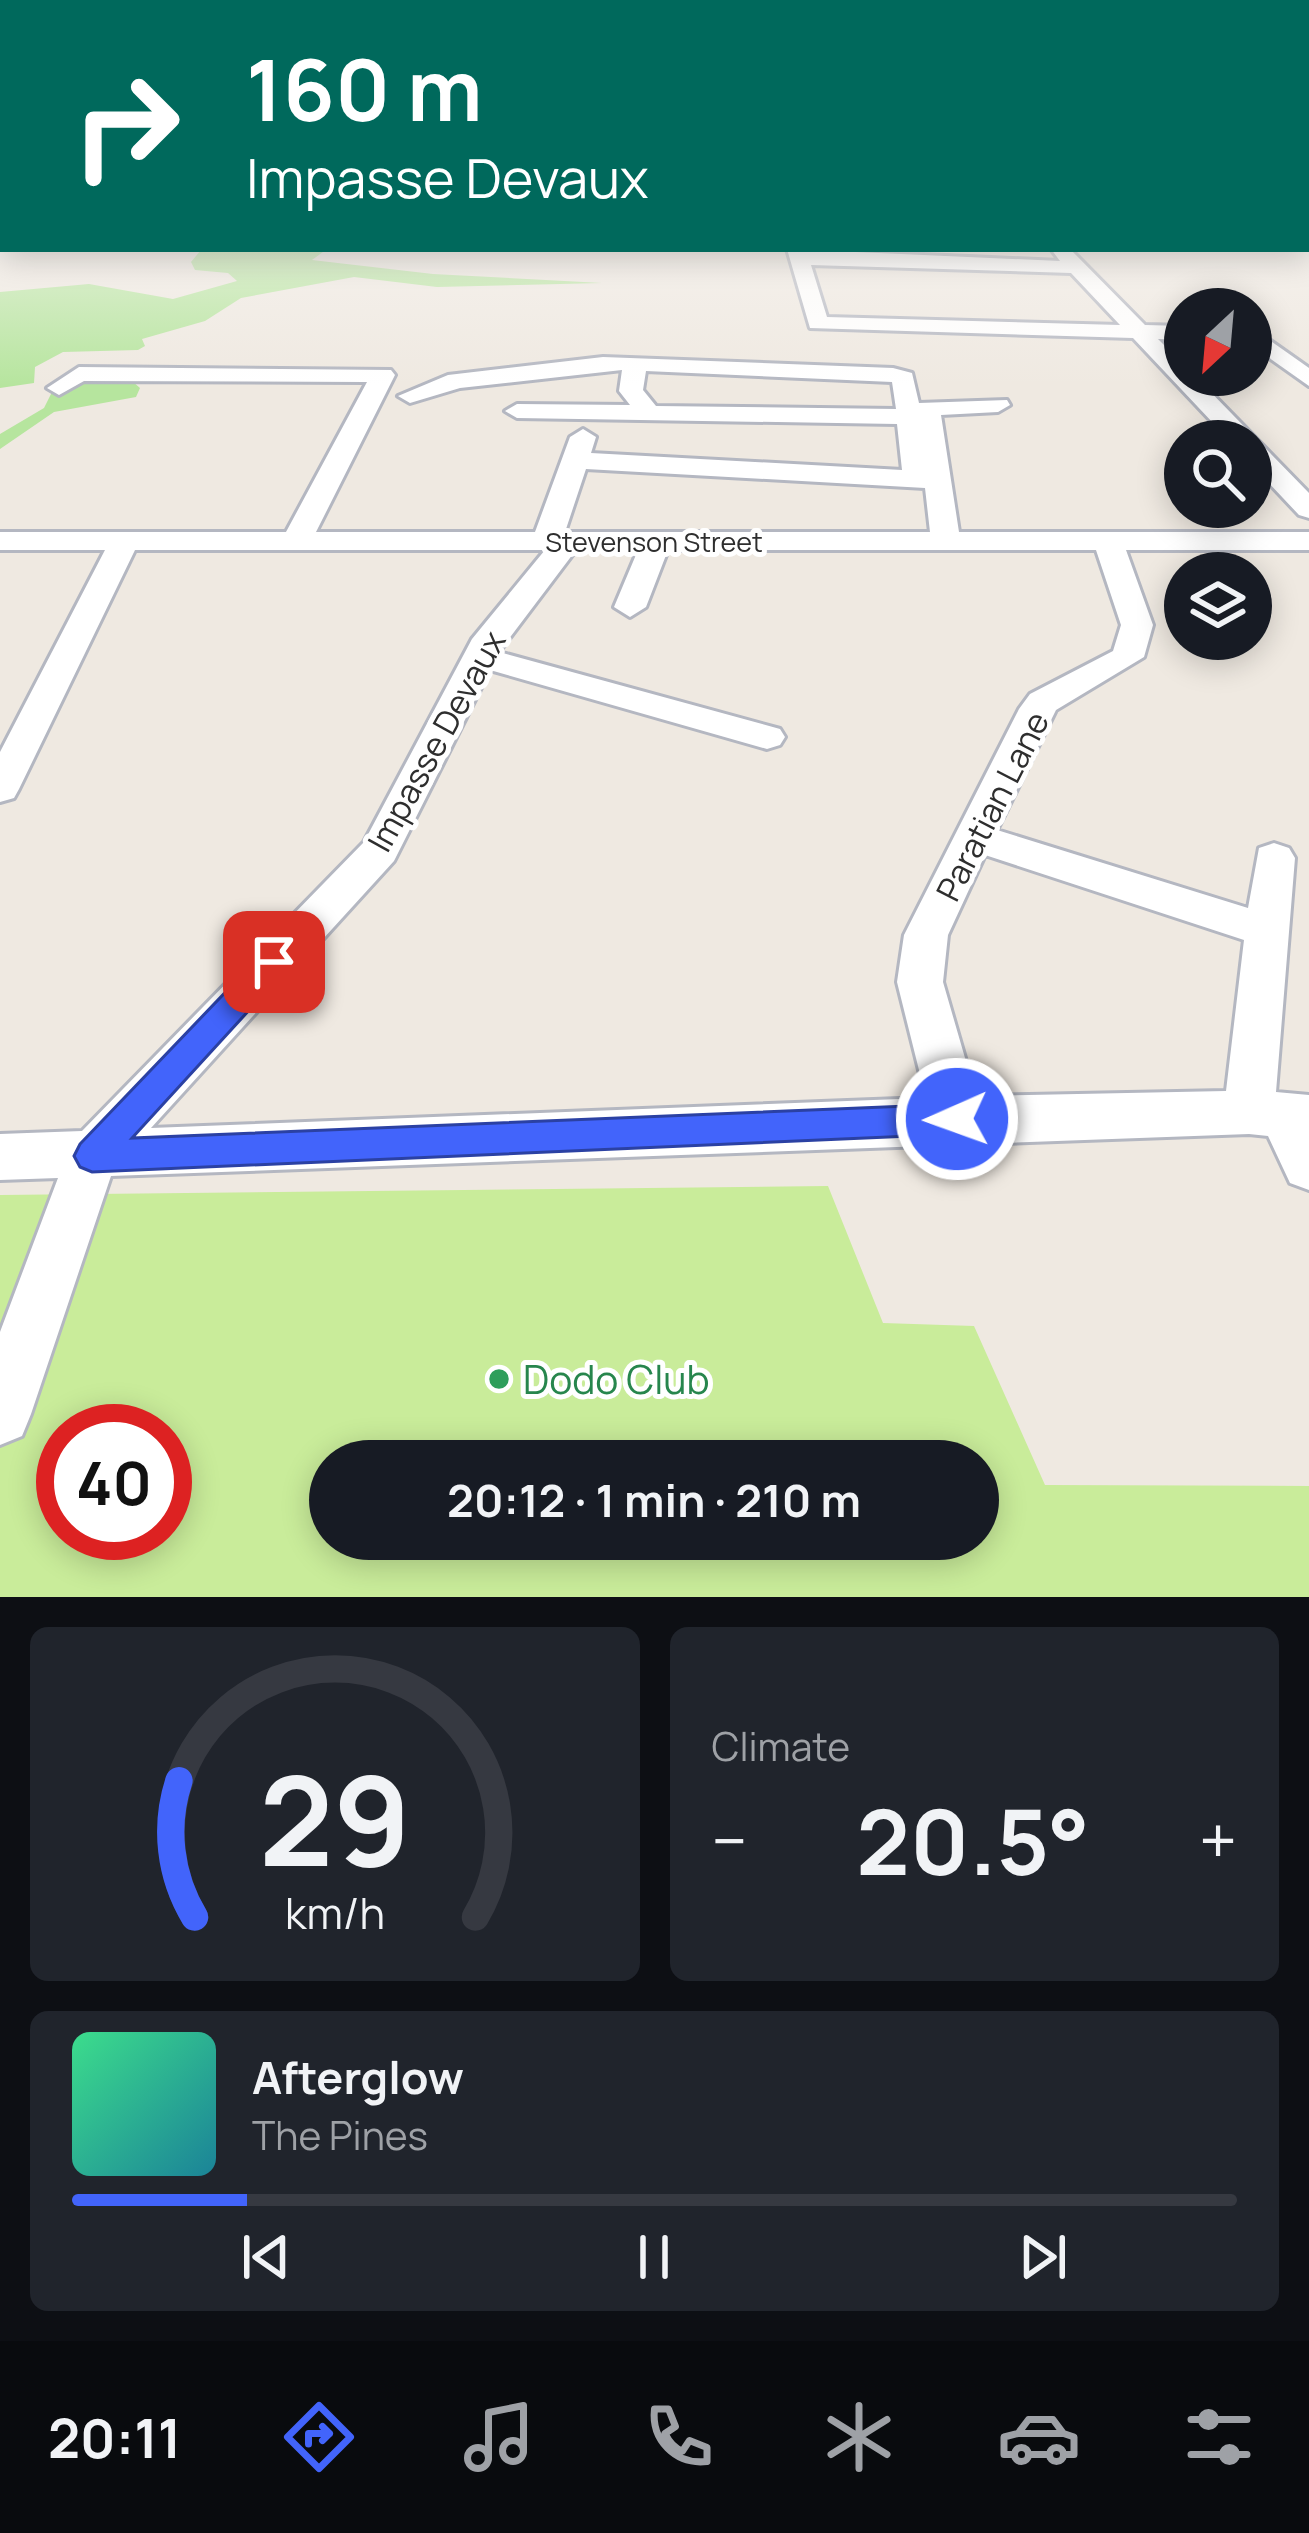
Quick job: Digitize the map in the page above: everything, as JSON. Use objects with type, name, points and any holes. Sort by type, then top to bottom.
[{"type":"street","points":[[1062,252],[1224,420]]},
{"type":"street","points":[[1078,268],[797,254],[818,323],[1164,333]]},
{"type":"street","points":[[1272,350],[1309,379]]},
{"type":"street","points":[[410,395],[450,379],[505,376],[587,361],[904,378],[946,541]]},
{"type":"street","points":[[635,364],[631,391],[650,415]]},
{"type":"street","points":[[709,466],[734,367]]},
{"type":"street","points":[[59,388],[80,374],[382,375],[297,540]]},
{"type":"street","points":[[927,479],[928,408],[998,405]]},
{"type":"street","points":[[517,411],[911,417]]},
{"type":"street","points":[[558,541],[575,460],[591,415]]},
{"type":"street","points":[[575,460],[927,479]]},
{"type":"street","points":[[1272,470],[1309,509]]},
{"type":"street","points":[[0,789],[125,540]]},
{"type":"street","name":"Stevenson Street","points":[[0,541],[1309,541]]},
{"type":"street","name":"Impasse Devaux","points":[[4,1386],[92,1156],[380,851],[480,657],[558,541]]},
{"type":"street","points":[[630,608],[657,541]]},
{"type":"street","name":"Paratian Lane","points":[[957,1119],[920,982],[926,935],[1043,702],[1113,667],[1127,657],[1136,640],[1136,625],[1108,541]]},
{"type":"street","points":[[480,657],[767,737]]},
{"type":"street","points":[[974,837],[1267,931]]},
{"type":"street","points":[[1274,859],[1267,931],[1281,1115],[1309,1166]]},
{"type":"street","points":[[0,1157],[957,1119],[1281,1115]]},
{"type":"green space","points":[[199,252],[323,252],[312,260],[433,274],[602,283],[437,287],[354,277],[241,298],[205,321],[142,339],[145,346],[138,350],[63,352],[35,367],[34,383],[0,388],[0,292],[89,284],[173,299],[237,281],[228,273],[195,270],[191,262]]},
{"type":"green space","points":[[132,381],[140,388],[136,397],[54,412],[0,449],[0,434],[44,408],[56,384]]},
{"type":"green space","name":"Dodo Club","points":[[828,1186],[883,1323],[974,1326],[1045,1485],[1309,1486],[1309,1597],[0,1597],[0,1195]]},
{"type":"place","name":"Dodo Club","points":[[499,1379]]},
{"type":"route","points":[[274,962],[92,1156],[957,1119]]}]
